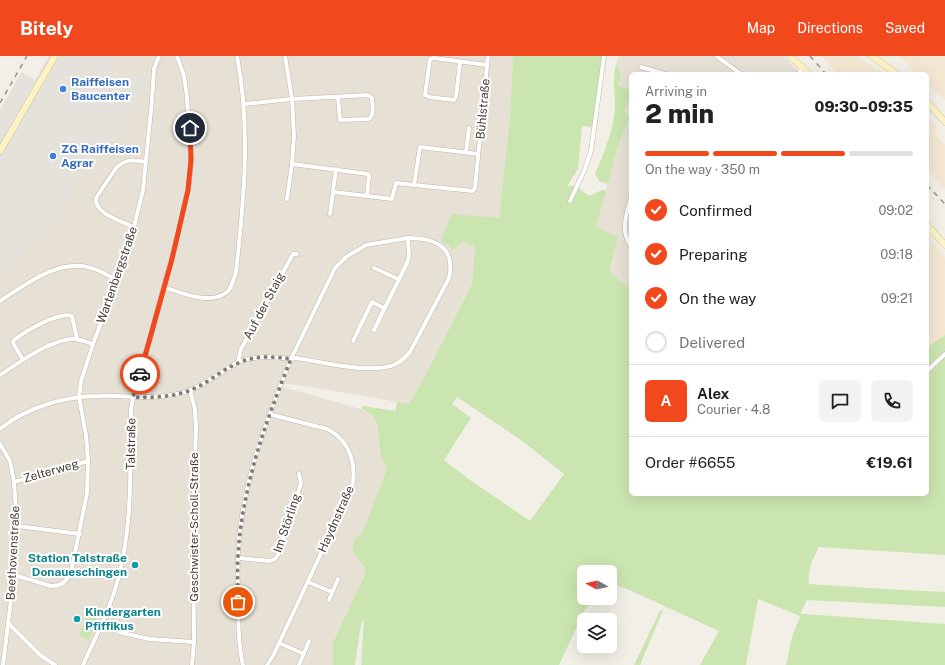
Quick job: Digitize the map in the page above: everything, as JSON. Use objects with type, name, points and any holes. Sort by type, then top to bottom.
[{"type":"main road","points":[[0,151],[55,56]]},
{"type":"main road","points":[[790,56],[807,72]]},
{"type":"main road","points":[[872,56],[894,72]]},
{"type":"main road","points":[[929,104],[945,122]]},
{"type":"main road","points":[[929,227],[945,245]]},
{"type":"street","name":"Wartenbergstraße","points":[[14,575],[51,586],[56,586],[64,583],[68,579],[71,572],[80,534],[86,493],[88,461],[86,435],[79,397],[81,381],[93,344],[130,245],[142,190],[146,162],[154,69],[159,56]]},
{"type":"street","name":"Talstraße","points":[[83,665],[101,625],[117,583],[122,565],[129,520],[131,410],[133,397],[164,288],[188,190],[191,160],[187,97],[184,76],[177,56]]},
{"type":"street","points":[[164,288],[193,296],[214,298],[222,295],[228,290],[233,282],[236,272],[246,154],[244,104],[237,56]]},
{"type":"street","points":[[285,56],[292,99],[294,136],[287,199]]},
{"type":"street","name":"Bühlstraße","points":[[367,196],[392,199],[396,183],[473,191],[475,188],[488,56]]},
{"type":"street","points":[[570,201],[584,171],[591,151],[604,56]]},
{"type":"street","points":[[716,56],[738,72]]},
{"type":"street","name":"Bühlstraße","points":[[460,62],[456,97],[454,100],[429,97],[426,95],[430,59],[434,58],[487,65]]},
{"type":"street","points":[[641,67],[658,72]]},
{"type":"street","points":[[800,72],[804,68]]},
{"type":"street","points":[[244,104],[292,99],[338,97],[370,96],[372,98],[372,117],[369,119],[340,120],[338,97]]},
{"type":"street","name":"Bühlstraße","points":[[466,152],[468,128]]},
{"type":"street","name":"Bühlstraße","points":[[414,185],[420,147],[478,154]]},
{"type":"street","points":[[134,227],[101,211],[97,207],[96,198],[120,164],[129,160],[146,162]]},
{"type":"street","points":[[292,164],[336,169],[368,174],[369,176],[367,196],[333,192]]},
{"type":"street","points":[[330,214],[336,169]]},
{"type":"street","points":[[629,205],[624,224],[626,236],[629,242]]},
{"type":"street","points":[[374,330],[407,263],[408,238]]},
{"type":"street","points":[[0,429],[17,417],[38,407],[79,397],[100,396],[149,398],[190,390],[238,362],[247,359],[264,357],[291,359],[296,358],[361,368],[385,368],[395,365],[410,352],[449,278],[451,272],[451,262],[444,248],[438,243],[430,240],[408,238],[366,245],[346,257],[335,268],[291,359],[269,414],[257,450],[242,518],[238,558],[238,617],[243,665]]},
{"type":"street","name":"Auf der Staig","points":[[238,362],[241,349],[278,279],[292,254],[297,254]]},
{"type":"street","points":[[0,301],[47,273],[59,268],[73,265],[91,267],[117,280]]},
{"type":"street","points":[[374,268],[398,279]]},
{"type":"street","points":[[353,340],[372,302],[384,308]]},
{"type":"street","points":[[23,360],[13,343],[14,340],[41,323],[66,315],[72,316],[77,339]]},
{"type":"street","points":[[0,375],[36,352],[67,339],[77,339],[93,344]]},
{"type":"street","points":[[929,369],[945,354]]},
{"type":"street","name":"Geschwister-Scholl-Straße","points":[[190,390],[195,409],[196,426],[193,530],[194,642],[192,665]]},
{"type":"street","name":"Haydnstraße","points":[[267,665],[279,643],[352,487],[354,477],[354,466],[346,446],[329,430],[269,414]]},
{"type":"street","name":"Beethovenstraße","points":[[0,444],[10,461],[14,482],[16,526],[14,575],[4,665]]},
{"type":"street","name":"Zelterweg","points":[[14,482],[88,461]]},
{"type":"street","name":"Im Störling","points":[[238,558],[270,561],[275,559],[279,553],[301,482],[299,474]]},
{"type":"street","points":[[16,526],[80,534]]},
{"type":"street","points":[[329,600],[338,579]]},
{"type":"street","points":[[308,582],[332,592]]},
{"type":"street","points":[[9,624],[40,655],[55,665]]},
{"type":"street","points":[[101,625],[123,633],[149,639],[194,642]]},
{"type":"street","points":[[299,665],[309,641]]},
{"type":"street","points":[[279,643],[304,654]]},
{"type":"shaded area","points":[[49,56],[110,56],[120,83],[147,71],[136,111],[9,274],[0,266],[0,110],[22,72],[35,80]]},
{"type":"shaded area","points":[[68,56],[76,56],[55,83],[50,79]]},
{"type":"shaded area","points":[[110,56],[513,56],[510,116],[499,219],[462,242],[475,246],[472,284],[423,380],[409,404],[304,386],[285,384],[283,387],[367,411],[375,421],[379,435],[382,459],[387,468],[362,534],[354,540],[355,555],[365,567],[364,577],[332,644],[333,665],[0,665],[0,266],[9,274],[147,71],[120,83]]},
{"type":"shaded area","points":[[619,56],[783,56],[799,72],[629,72],[629,90],[619,87],[621,72],[617,66]]},
{"type":"shaded area","points":[[822,56],[856,56],[882,72],[836,72]]},
{"type":"shaded area","points":[[899,56],[945,56],[945,100],[929,85],[929,72],[916,72]]},
{"type":"shaded area","points":[[629,99],[629,116],[624,111]]},
{"type":"shaded area","points":[[629,119],[629,287],[609,271],[596,227],[617,149]]},
{"type":"shaded area","points":[[929,119],[938,129],[934,133],[945,145],[945,189],[929,172]]},
{"type":"shaded area","points":[[929,236],[945,258],[945,335],[929,347]]},
{"type":"green space","points":[[513,56],[603,56],[594,127],[582,126],[578,169],[567,186],[576,186],[589,196],[602,190],[606,191],[596,227],[618,237],[609,271],[629,287],[629,496],[929,496],[929,347],[945,335],[945,555],[819,547],[811,564],[809,584],[945,592],[945,607],[807,600],[801,614],[945,624],[945,665],[786,665],[792,637],[800,616],[758,599],[746,665],[700,665],[719,631],[617,585],[617,565],[577,565],[577,605],[590,605],[586,607],[583,613],[577,613],[577,626],[559,665],[361,665],[364,619],[361,624],[355,665],[333,665],[332,644],[364,577],[365,567],[353,552],[354,540],[362,534],[387,468],[382,459],[376,423],[369,412],[362,409],[363,406],[395,411],[397,402],[409,404],[423,380],[472,284],[475,246],[463,242],[453,250],[441,241],[452,214],[499,218],[510,116]],"holes":[[[457,397],[521,440],[564,474],[530,521],[470,480],[444,460],[471,418],[452,404]]]},
{"type":"green space","points":[[619,57],[617,66],[621,72],[619,86],[629,90],[629,99],[624,111],[629,116],[629,119],[617,149],[608,184],[599,181],[595,174],[613,123],[615,106],[614,75]]},
{"type":"green space","points":[[663,610],[640,665],[634,665],[660,611]]},
{"type":"green space","points":[[87,611],[98,619],[89,640],[79,636]]},
{"type":"railway","points":[[0,103],[27,56]]},
{"type":"railway","points":[[810,56],[824,72]]},
{"type":"railway","points":[[929,187],[945,204]]},
{"type":"way so far","points":[[140,374],[133,397],[149,398],[190,390],[203,384],[230,366],[247,359],[270,356],[291,359],[269,414],[257,450],[249,483],[242,518],[238,558],[238,602]]},
{"type":"place","name":"Raiffeisen Baucenter","points":[[63,89]]},
{"type":"place","name":"ZG Raiffeisen Agrar","points":[[53,156]]},
{"type":"place","name":"Station Talstraße Donaueschingen","points":[[135,565]]},
{"type":"place","name":"Kindergarten Pfiffikus","points":[[77,619]]},
{"type":"route","points":[[140,374],[172,259],[188,190],[191,160],[190,128]]}]
